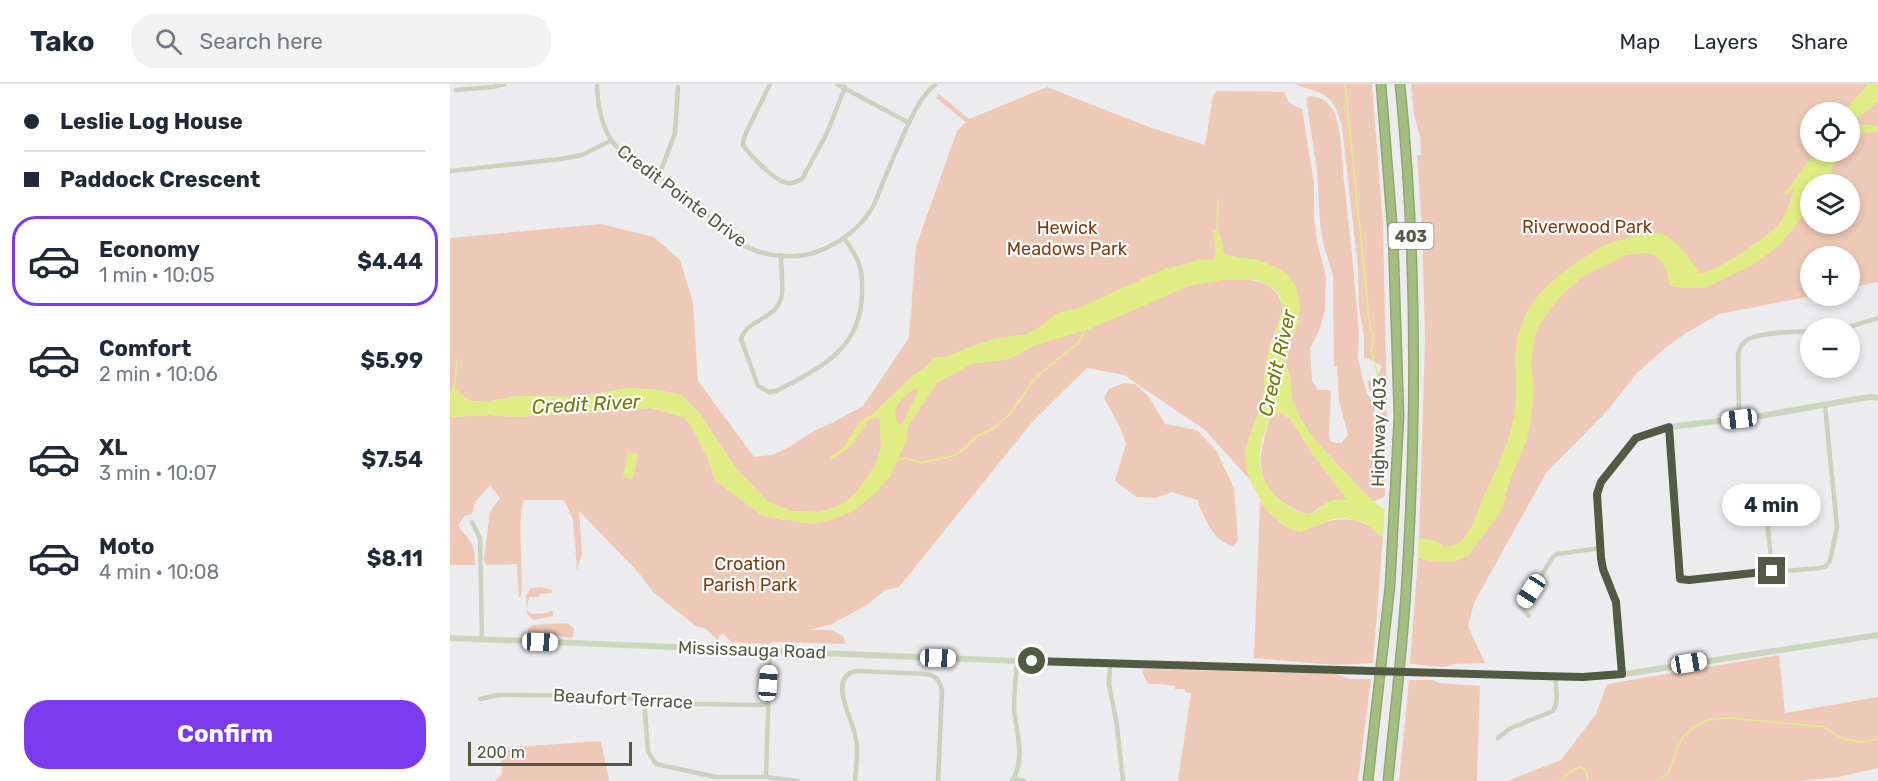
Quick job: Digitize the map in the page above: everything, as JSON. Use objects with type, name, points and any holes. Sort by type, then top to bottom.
[{"type":"highway","name":"Highway 403","points":[[1368,781],[1390,586],[1398,404],[1393,235],[1381,84]]},
{"type":"highway","name":"Highway 403","points":[[1388,781],[1404,623],[1414,405],[1410,227],[1400,84]]},
{"type":"main road","points":[[1622,674],[1616,602],[1603,569],[1597,494],[1598,487],[1636,438],[1669,427],[1739,419],[1857,399],[1878,398]]},
{"type":"main road","name":"Mississauga Road","points":[[450,639],[1017,661],[1595,677],[1878,635]]},
{"type":"street","points":[[456,90],[505,84]]},
{"type":"street","name":"Credit Pointe Drive","points":[[597,84],[598,102],[610,141],[637,165],[692,199],[720,229],[744,246],[761,252],[797,256],[829,247],[844,238],[861,222],[874,204],[918,104],[936,84]]},
{"type":"street","points":[[770,84],[744,137],[743,145],[749,154],[787,184],[795,183],[801,178],[827,132],[845,87]]},
{"type":"street","points":[[837,84],[909,123]]},
{"type":"street","points":[[658,178],[675,134],[678,87]]},
{"type":"street","points":[[450,171],[582,155],[610,141]]},
{"type":"street","points":[[781,255],[782,295],[779,303],[775,311],[743,332],[741,339],[758,386],[769,393],[827,363],[841,349],[855,329],[862,309],[862,275],[857,256],[844,238]]},
{"type":"street","points":[[1860,324],[1878,318]]},
{"type":"street","points":[[1739,419],[1738,354],[1740,347],[1749,339],[1800,332]]},
{"type":"street","points":[[1669,427],[1680,579],[1819,568],[1825,567],[1830,561],[1837,527],[1825,406]]},
{"type":"street","points":[[1749,493],[1761,499],[1766,506],[1772,571]]},
{"type":"street","points":[[472,522],[480,538],[483,640]]},
{"type":"street","points":[[1529,616],[1521,607],[1553,557],[1557,554],[1601,548]]},
{"type":"street","points":[[766,777],[770,651]]},
{"type":"street","points":[[1017,661],[1014,709],[1020,754],[1013,780],[1024,781]]},
{"type":"street","points":[[1110,663],[1109,684],[1117,726],[1123,781]]},
{"type":"street","points":[[855,781],[858,751],[855,734],[845,706],[843,682],[848,674],[860,671],[926,674],[933,675],[940,682],[942,691],[938,781]]},
{"type":"street","points":[[1498,738],[1509,729],[1553,711],[1557,700],[1555,676]]},
{"type":"street","name":"Beaufort Terrace","points":[[480,699],[499,695],[609,696],[696,704],[767,705]]},
{"type":"street","points":[[645,698],[648,753],[657,764],[716,777],[766,777],[798,781]]},
{"type":"green space","points":[[1295,84],[1372,84],[1383,223],[1387,406],[1381,405],[1369,389],[1367,381],[1376,380],[1382,366],[1364,358],[1358,268],[1342,127],[1337,111],[1328,98]]},
{"type":"green space","name":"Riverwood Park","points":[[1411,84],[1878,84],[1878,282],[1860,286],[1860,246],[1800,246],[1800,298],[1719,314],[1665,348],[1637,373],[1607,411],[1546,473],[1474,603],[1468,626],[1485,663],[1439,667],[1410,664],[1418,558],[1436,562],[1419,538],[1425,339],[1417,155],[1421,155],[1420,136],[1414,115]]},
{"type":"green space","points":[[1047,87],[1149,127],[1205,145],[1213,96],[1216,91],[1285,92],[1288,101],[1302,109],[1314,183],[1314,218],[1318,246],[1326,276],[1325,310],[1319,331],[1310,348],[1312,381],[1318,390],[1331,390],[1330,441],[1341,443],[1348,435],[1339,401],[1337,366],[1334,366],[1333,275],[1323,243],[1317,170],[1306,99],[1310,96],[1318,98],[1331,107],[1339,130],[1341,147],[1359,333],[1358,357],[1367,393],[1376,408],[1372,414],[1376,417],[1387,409],[1385,496],[1373,502],[1314,439],[1300,418],[1292,399],[1290,375],[1285,363],[1287,346],[1297,326],[1300,307],[1238,257],[1224,256],[1219,231],[1214,234],[1216,255],[1213,261],[1212,281],[1241,279],[1261,283],[1277,293],[1283,307],[1270,345],[1261,408],[1247,447],[1247,468],[1251,481],[1205,430],[1124,375],[1087,368],[1033,421],[899,587],[885,590],[867,605],[832,624],[809,630],[831,630],[843,636],[846,644],[731,642],[724,634],[720,635],[718,641],[706,629],[696,626],[653,592],[639,573],[579,511],[582,553],[577,571],[573,520],[564,500],[523,500],[521,512],[522,585],[519,598],[517,564],[486,565],[484,559],[490,512],[500,498],[490,485],[475,502],[472,514],[465,516],[458,525],[473,547],[475,565],[450,565],[450,417],[489,415],[517,417],[651,408],[684,417],[708,459],[715,480],[763,516],[785,520],[817,512],[792,511],[768,502],[735,467],[700,414],[681,395],[658,390],[630,388],[576,397],[518,396],[485,402],[470,401],[454,389],[450,390],[450,238],[601,224],[654,237],[680,260],[693,302],[698,381],[754,457],[772,455],[863,406],[909,338],[916,246],[957,131],[966,122],[936,98],[939,94],[969,119]]},
{"type":"green space","points":[[1124,383],[1135,384],[1149,397],[1165,424],[1197,430],[1216,450],[1234,488],[1238,539],[1233,547],[1214,534],[1197,500],[1172,492],[1156,498],[1136,497],[1115,481],[1126,444],[1121,429],[1104,398],[1109,389]]},
{"type":"green space","points":[[1278,413],[1290,418],[1312,453],[1348,501],[1328,503],[1308,514],[1292,508],[1271,491],[1263,474],[1261,455],[1269,421]]},
{"type":"green space","points":[[1260,501],[1278,520],[1301,532],[1324,523],[1347,519],[1366,524],[1383,537],[1373,663],[1335,665],[1254,658]]},
{"type":"green space","points":[[541,587],[552,590],[552,593],[529,597],[527,610],[531,614],[553,611],[553,616],[533,620],[527,614],[526,595],[531,588]]},
{"type":"green space","points":[[567,623],[574,628],[571,638],[529,637],[528,635],[528,630],[532,625]]},
{"type":"green space","points":[[1779,655],[1785,713],[1878,697],[1878,768],[1839,777],[1799,781],[1507,781],[1561,760],[1596,714],[1607,684]]},
{"type":"green space","points":[[1143,669],[1336,674],[1350,679],[1371,679],[1358,781],[1178,781],[1191,693],[1185,692],[1185,689],[1175,689],[1175,686],[1148,684],[1142,672]]},
{"type":"green space","points":[[1409,680],[1433,680],[1439,683],[1480,686],[1477,781],[1399,781]]},
{"type":"green space","points":[[601,741],[609,781],[495,781],[502,774],[501,748]]},
{"type":"water","points":[[1868,84],[1878,84],[1878,102],[1860,116],[1860,102],[1852,102]]},
{"type":"water","points":[[1860,124],[1878,126],[1878,132],[1860,133]]},
{"type":"water","name":"Credit River","points":[[1808,162],[1836,162],[1830,174],[1800,174],[1800,220],[1780,245],[1753,265],[1705,288],[1674,287],[1669,284],[1666,268],[1657,256],[1646,253],[1626,255],[1582,277],[1559,298],[1536,331],[1531,366],[1534,389],[1527,440],[1511,477],[1501,511],[1468,556],[1454,562],[1434,562],[1418,558],[1365,523],[1346,518],[1333,519],[1301,532],[1289,529],[1266,510],[1252,485],[1245,455],[1264,396],[1268,353],[1283,309],[1280,297],[1274,289],[1257,280],[1222,280],[1189,286],[1090,329],[1033,346],[1011,359],[972,364],[937,383],[909,425],[906,433],[908,437],[890,477],[854,511],[828,521],[811,524],[763,516],[715,480],[708,459],[684,417],[651,408],[517,417],[489,415],[450,417],[450,390],[454,389],[470,401],[485,402],[518,396],[576,397],[630,388],[658,390],[681,395],[700,414],[735,467],[768,502],[792,511],[818,512],[843,504],[858,490],[875,465],[881,447],[878,417],[869,420],[849,448],[831,460],[831,456],[843,448],[860,422],[873,414],[934,358],[948,356],[994,339],[1027,334],[1057,313],[1079,308],[1164,269],[1204,259],[1213,260],[1216,255],[1213,230],[1219,231],[1224,255],[1258,260],[1278,268],[1287,274],[1296,286],[1300,307],[1297,326],[1287,346],[1285,363],[1290,375],[1292,399],[1300,418],[1314,439],[1366,495],[1419,538],[1437,541],[1445,547],[1452,546],[1462,540],[1469,531],[1507,443],[1515,406],[1516,353],[1519,332],[1528,311],[1541,292],[1566,270],[1600,248],[1631,237],[1649,234],[1658,233],[1671,239],[1700,273],[1717,267],[1765,237],[1779,224],[1788,208],[1793,189],[1782,197]],"holes":[[[914,389],[918,389],[903,423],[899,425],[895,414],[898,404]],[[1278,413],[1290,418],[1312,453],[1347,500],[1332,501],[1314,513],[1306,514],[1288,506],[1270,489],[1260,467],[1262,439],[1269,419],[1273,415]]]},
{"type":"water","points":[[628,452],[638,454],[633,479],[623,477]]},
{"type":"pier","points":[[1385,507],[1419,534],[1417,561],[1383,540]]},
{"type":"waterway","points":[[1345,84],[1370,326],[1374,339],[1371,350],[1378,376]]},
{"type":"waterway","points":[[1217,232],[1218,200]]},
{"type":"waterway","points":[[895,461],[906,458],[921,463],[953,456],[964,449],[977,436],[994,428],[1009,415],[1036,377],[1078,343],[1085,331]]},
{"type":"waterway","points":[[454,389],[457,360]]},
{"type":"waterway","name":"Credit River","points":[[885,435],[887,413],[893,402]]},
{"type":"waterway","points":[[1658,781],[1669,772],[1678,746],[1685,735],[1708,720],[1730,718],[1824,727],[1842,739],[1862,742],[1878,739]]},
{"type":"waterway","points":[[1559,781],[1580,767],[1586,770],[1588,781]]},
{"type":"route","points":[[1032,661],[1583,677],[1622,674],[1616,602],[1601,558],[1598,487],[1636,438],[1669,427],[1680,579],[1772,571]]},
{"type":"park label","name":"Hewick Meadows Park","points":[[1067,238]]},
{"type":"park label","name":"Croation Parish Park","points":[[750,574]]}]
